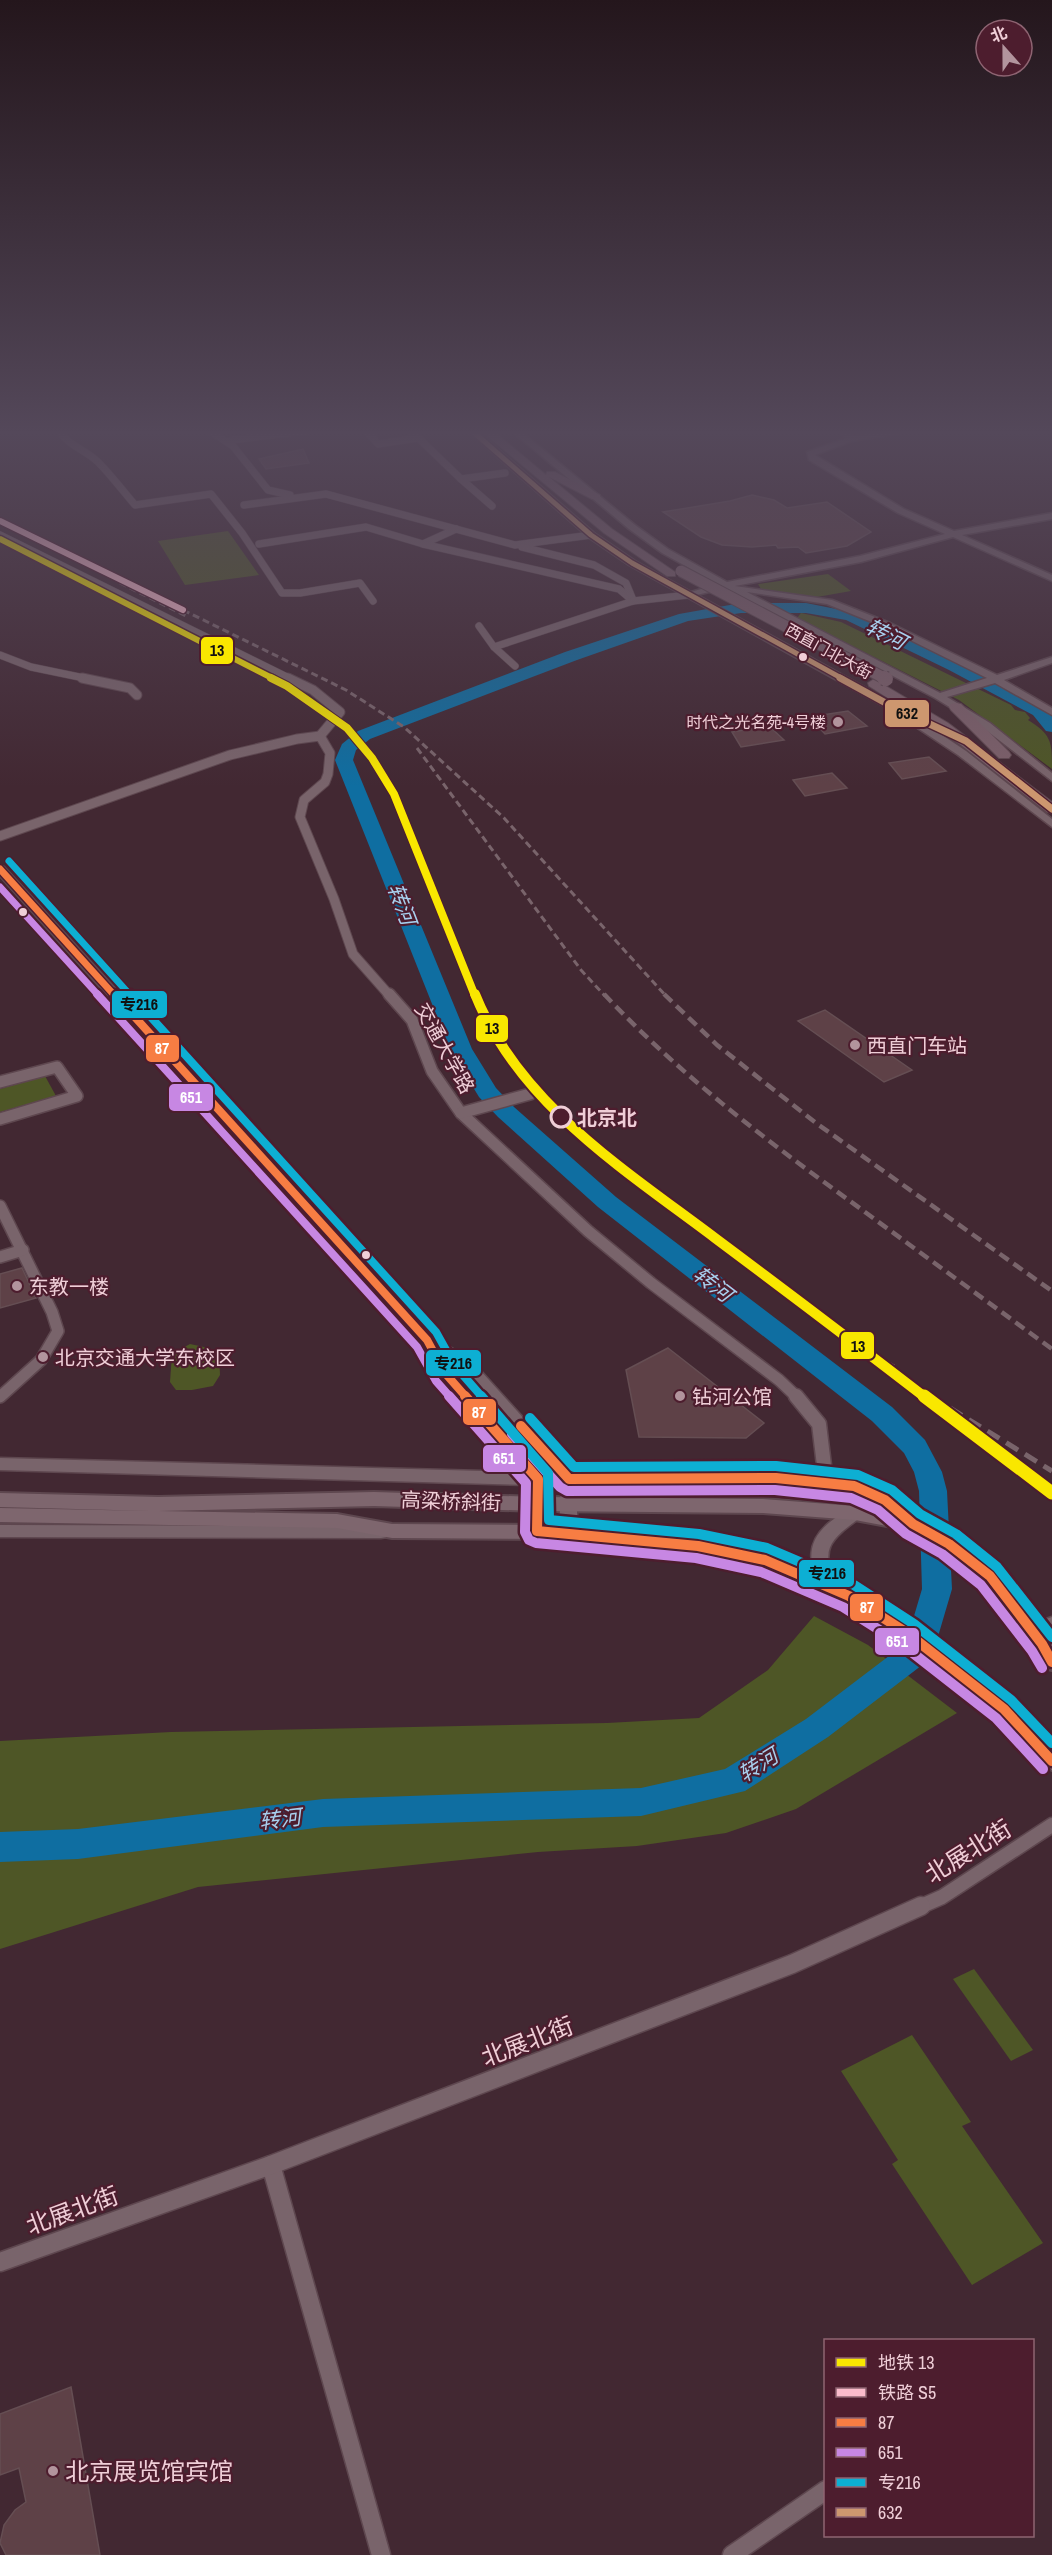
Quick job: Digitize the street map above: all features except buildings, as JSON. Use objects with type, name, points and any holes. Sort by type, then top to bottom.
[{"type":"highway","name":"西直门北大街","points":[[633,548],[673,576],[922,700],[1004,755],[1052,794]]},
{"type":"highway","name":"西直门北大街","points":[[880,681],[966,741],[1052,808]]},
{"type":"highway","points":[[956,706],[1004,755]]},
{"type":"highway","points":[[893,707],[966,741]]},
{"type":"main road","name":"高梁桥斜街","points":[[0,1500],[158,1504],[374,1499],[763,1506],[855,1514],[913,1524]]},
{"type":"main road","name":"高梁桥斜街","points":[[0,1515],[337,1521],[392,1531],[568,1532],[698,1546],[754,1557],[774,1563],[849,1596],[907,1633],[1004,1709],[1052,1761]]},
{"type":"main road","points":[[913,1524],[949,1544],[990,1576],[1042,1644],[1052,1662]]},
{"type":"street","points":[[0,836],[230,755],[297,739],[320,736],[339,712],[313,690],[27,548]]},
{"type":"street","points":[[253,548],[282,593],[300,593],[360,583],[373,601]]},
{"type":"street","points":[[441,548],[619,589],[633,601]]},
{"type":"street","points":[[528,548],[594,565],[626,583],[633,601]]},
{"type":"street","name":"西直门北大街","points":[[610,548],[632,563],[673,576],[688,595],[893,707],[962,753],[1052,824]]},
{"type":"street","name":"西直门北大街","points":[[661,548],[748,597],[956,706],[986,725],[1052,778]]},
{"type":"street","points":[[494,647],[633,601],[688,595],[726,585],[861,559],[901,548]]},
{"type":"street","points":[[986,548],[1052,578]]},
{"type":"street","points":[[673,576],[704,573]]},
{"type":"street","points":[[726,585],[829,602],[887,626],[993,677],[1052,712]]},
{"type":"street","points":[[705,605],[748,597]]},
{"type":"street","points":[[479,626],[494,647],[514,666]]},
{"type":"street","points":[[0,655],[32,667],[130,688],[137,695]]},
{"type":"street","points":[[939,696],[1052,660]]},
{"type":"street","name":"交通大学路","points":[[320,736],[330,753],[328,774],[325,782],[304,800],[300,817],[334,899],[353,954],[412,1020],[432,1071],[461,1113],[588,1231],[651,1283],[779,1380],[802,1402],[819,1424],[826,1482]]},
{"type":"street","points":[[0,869],[427,1340],[445,1373],[538,1479],[537,1531]]},
{"type":"street","points":[[0,1082],[57,1067],[77,1096],[0,1119]]},
{"type":"street","points":[[461,1113],[524,1096]]},
{"type":"street","points":[[0,1206],[52,1312],[58,1331],[40,1360],[0,1397]]},
{"type":"street","points":[[0,1257],[23,1250]]},
{"type":"street","points":[[427,1340],[465,1364],[569,1479],[568,1532]]},
{"type":"street","name":"高梁桥斜街","points":[[0,1464],[538,1479],[776,1478],[854,1486],[885,1500],[913,1524]]},
{"type":"street","points":[[828,1586],[820,1572],[817,1550],[823,1537],[855,1514]]},
{"type":"street","name":"高梁桥斜街","points":[[0,1531],[345,1533],[392,1531]]},
{"type":"street","points":[[1042,1644],[1052,1623]]},
{"type":"street","name":"北展北街","points":[[0,2262],[271,2165],[792,1964],[942,1898],[1052,1825]]},
{"type":"street","points":[[271,2165],[381,2555]]},
{"type":"street","points":[[732,2555],[824,2491]]},
{"type":"green space","points":[[162,548],[240,548],[259,575],[185,585]]},
{"type":"green space","points":[[828,574],[851,591],[817,597],[761,589],[758,584]]},
{"type":"green space","points":[[801,613],[841,622],[1011,705],[1015,710],[1025,712],[1030,718],[1028,720],[1042,730],[1049,740],[1052,769],[959,700],[797,618]]},
{"type":"green space","points":[[45,1076],[56,1096],[0,1112],[0,1089]]},
{"type":"green space","points":[[190,1344],[219,1354],[220,1375],[213,1386],[176,1390],[170,1382],[172,1354]]},
{"type":"green space","points":[[814,1616],[868,1645],[957,1713],[796,1809],[726,1833],[637,1846],[538,1852],[198,1887],[0,1949],[0,1741],[171,1732],[607,1723],[699,1718],[768,1670]]},
{"type":"green space","points":[[974,1969],[1033,2050],[1011,2061],[953,1979]]},
{"type":"green space","points":[[912,2035],[971,2122],[962,2126],[1043,2243],[972,2285],[892,2164],[898,2160],[841,2071]]},
{"type":"waterway","name":"转河","points":[[0,1847],[78,1844],[323,1813],[641,1802],[733,1781],[817,1728],[919,1650],[937,1589],[933,1491],[928,1472],[915,1447],[882,1414],[607,1202],[506,1112],[487,1092],[461,1049],[344,760],[348,748],[364,735],[571,656],[685,617],[741,608],[806,608],[850,616],[955,666],[1039,711],[1052,727]]},
{"type":"railway","points":[[120,583],[188,617]]},
{"type":"railway","points":[[183,610],[346,690],[404,727],[504,818],[665,995]]},
{"type":"railway","points":[[417,748],[581,970],[605,996]]},
{"type":"railway","points":[[604,994],[661,1051],[753,1129],[1052,1349]]},
{"type":"railway","points":[[665,995],[717,1045],[816,1123],[1052,1291]]},
{"type":"railway","points":[[855,1344],[896,1368]]},
{"type":"railway","points":[[950,1408],[1052,1471]]},
{"type":"railway","points":[[1035,1481],[1052,1490]]},
{"type":"metro line","name":"13","points":[[18,548],[287,686],[347,728],[372,758],[394,794],[480,1008],[516,1065],[548,1104],[574,1129],[623,1168],[1052,1493]]},
{"type":"rail line","name":"S5","points":[[56,548],[183,610]]},
{"type":"transit line","name":"632","points":[[610,548],[632,563],[893,707],[966,741],[1052,809]]},
{"type":"transit line","name":"专216","points":[[9,861],[436,1332],[455,1366],[548,1473],[549,1520],[699,1534],[767,1548],[854,1585],[914,1624],[1011,1700],[1052,1743]]},
{"type":"transit line","name":"87","points":[[0,869],[427,1340],[445,1373],[538,1479],[537,1531],[698,1546],[765,1560],[849,1596],[907,1633],[1004,1709],[1052,1761]]},
{"type":"transit line","name":"651","points":[[0,887],[417,1347],[436,1381],[526,1483],[525,1532],[529,1540],[536,1543],[696,1558],[761,1572],[843,1607],[900,1643],[996,1718],[1043,1769]]},
{"type":"transit line","name":"专216","points":[[530,1418],[574,1467],[776,1466],[858,1475],[892,1490],[920,1514],[956,1534],[997,1567],[1052,1637]]},
{"type":"transit line","name":"87","points":[[521,1426],[569,1479],[776,1478],[854,1486],[885,1500],[913,1524],[949,1544],[990,1576],[1042,1644],[1052,1662]]},
{"type":"transit line","name":"651","points":[[512,1434],[560,1487],[567,1491],[775,1490],[851,1498],[878,1510],[906,1534],[942,1554],[981,1585],[1032,1651],[1042,1668]]},
{"type":"place","name":"时代之光名苑-4号楼","points":[[838,722]]},
{"type":"place","name":"西直门车站","points":[[855,1045]]},
{"type":"place","name":"北京北","points":[[561,1117]]},
{"type":"place","name":"东教一楼","points":[[17,1286]]},
{"type":"place","name":"北京交通大学东校区","points":[[43,1357]]},
{"type":"place","name":"钻河公馆","points":[[680,1396]]},
{"type":"place","name":"北京展览馆宾馆","points":[[53,2471]]}]
